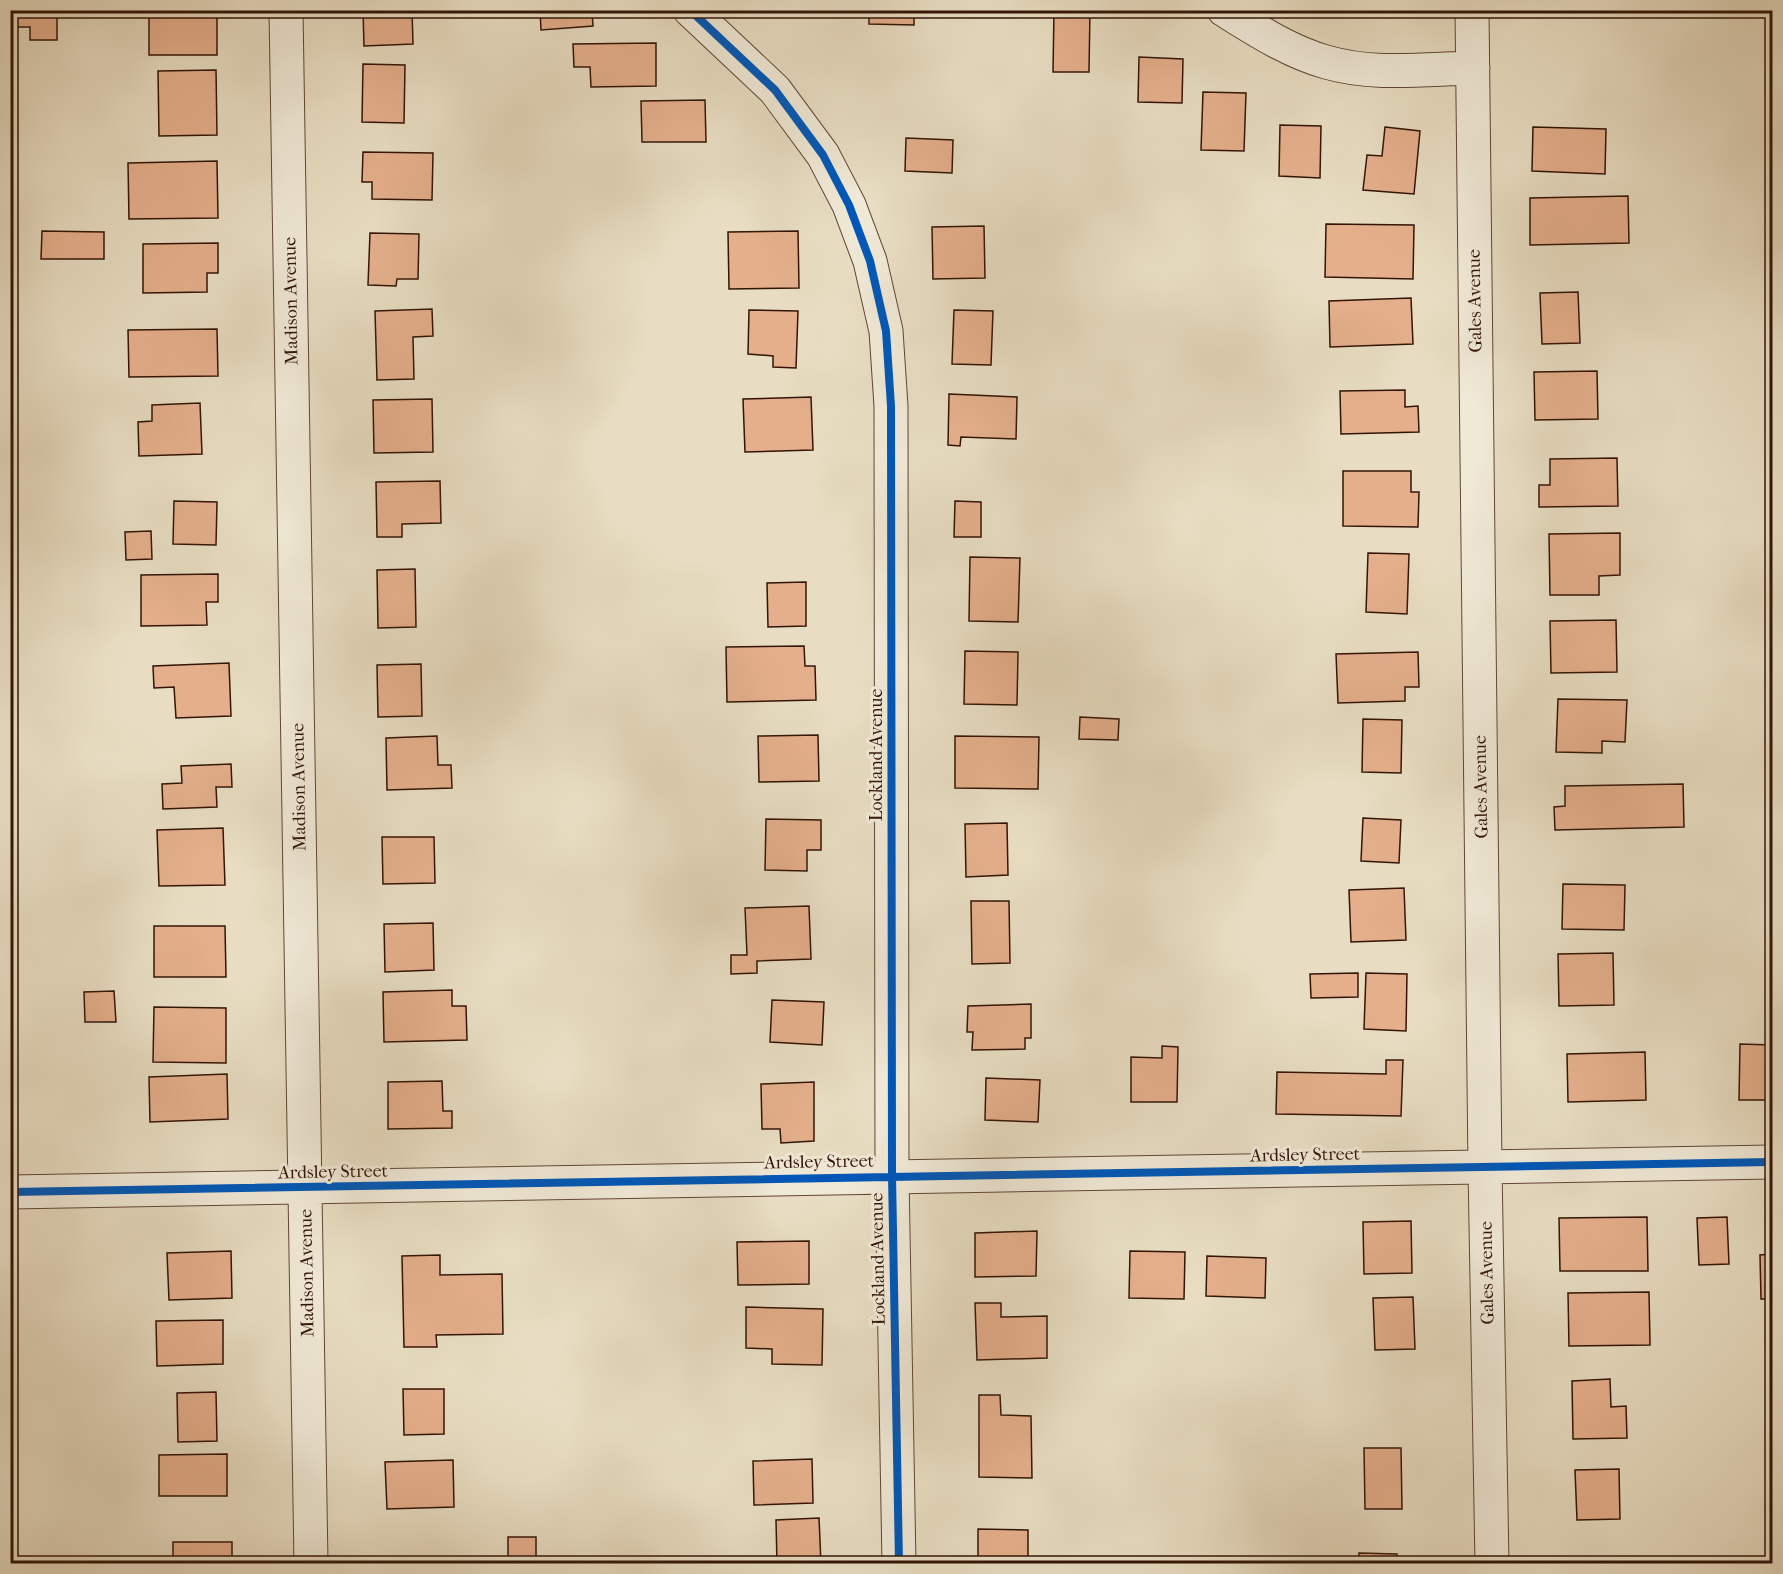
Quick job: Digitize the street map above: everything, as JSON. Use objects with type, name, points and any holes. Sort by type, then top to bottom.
[{"type":"street","name":"Madison Avenue","points":[[286,10],[311,1563]]},
{"type":"street","name":"Lockland Avenue","points":[[690,10],[775,90],[824,155],[849,205],[870,261],[886,331],[891,406],[892,1175],[898,1563]]},
{"type":"street","points":[[1224,10],[1288,47],[1327,63],[1368,70],[1473,68]]},
{"type":"street","name":"Gales Avenue","points":[[1472,10],[1485,1168],[1492,1563]]},
{"type":"street","name":"Ardsley Street","points":[[10,1192],[892,1175],[1773,1162]]},
{"type":"building","points":[[13,10],[57,10],[57,40],[30,40],[30,27],[13,27]]},
{"type":"building","points":[[149,10],[217,10],[217,55],[149,55]]},
{"type":"building","points":[[363,10],[412,10],[413,44],[364,46]]},
{"type":"building","points":[[540,10],[592,10],[593,26],[541,30]]},
{"type":"building","points":[[819,10],[846,10],[846,17],[819,17]]},
{"type":"building","points":[[869,10],[914,10],[914,25],[869,24]]},
{"type":"building","points":[[1054,10],[1090,10],[1089,72],[1053,72]]},
{"type":"building","points":[[1360,10],[1401,10],[1401,16],[1361,17]]},
{"type":"building","points":[[656,43],[656,86],[591,87],[590,67],[574,67],[573,44]]},
{"type":"building","points":[[1139,57],[1183,59],[1182,103],[1138,102]]},
{"type":"building","points":[[363,64],[405,65],[404,123],[362,122]]},
{"type":"building","points":[[216,70],[217,135],[159,136],[158,71]]},
{"type":"building","points":[[1203,92],[1246,93],[1244,151],[1201,150]]},
{"type":"building","points":[[705,100],[706,142],[642,142],[641,101]]},
{"type":"building","points":[[1280,125],[1321,126],[1320,178],[1279,176]]},
{"type":"building","points":[[1385,127],[1420,131],[1414,194],[1363,190],[1367,155],[1382,156]]},
{"type":"building","points":[[1533,127],[1606,129],[1605,174],[1532,171]]},
{"type":"building","points":[[906,138],[953,140],[952,173],[905,171]]},
{"type":"building","points":[[363,152],[433,153],[432,200],[372,199],[372,182],[362,182]]},
{"type":"building","points":[[217,161],[218,218],[129,219],[128,163]]},
{"type":"building","points":[[1628,196],[1629,243],[1530,245],[1530,198]]},
{"type":"building","points":[[1326,224],[1414,225],[1413,279],[1325,277]]},
{"type":"building","points":[[984,226],[985,278],[933,279],[932,227]]},
{"type":"building","points":[[42,231],[104,232],[104,259],[41,259]]},
{"type":"building","points":[[798,231],[799,288],[729,289],[728,232]]},
{"type":"building","points":[[370,233],[419,234],[418,279],[397,279],[396,286],[368,285]]},
{"type":"building","points":[[218,243],[218,273],[207,273],[207,292],[143,293],[143,244]]},
{"type":"building","points":[[1578,292],[1580,343],[1542,344],[1540,293]]},
{"type":"building","points":[[1411,298],[1413,344],[1330,347],[1329,301]]},
{"type":"building","points":[[432,309],[433,336],[413,337],[414,379],[377,380],[375,311]]},
{"type":"building","points":[[749,310],[798,311],[796,368],[773,367],[773,356],[748,354]]},
{"type":"building","points":[[954,310],[993,311],[991,365],[952,364]]},
{"type":"building","points":[[217,329],[218,376],[129,377],[128,330]]},
{"type":"building","points":[[1597,371],[1598,419],[1535,420],[1534,372]]},
{"type":"building","points":[[1405,390],[1405,407],[1418,406],[1419,432],[1341,434],[1340,391]]},
{"type":"building","points":[[949,394],[1017,397],[1016,439],[961,437],[960,446],[948,445]]},
{"type":"building","points":[[811,397],[813,450],[745,452],[743,399]]},
{"type":"building","points":[[432,399],[433,452],[374,453],[373,400]]},
{"type":"building","points":[[200,403],[202,454],[139,456],[138,422],[152,421],[152,405]]},
{"type":"building","points":[[1617,458],[1618,506],[1539,507],[1539,485],[1550,485],[1550,459]]},
{"type":"building","points":[[1343,471],[1411,471],[1411,492],[1419,492],[1418,527],[1343,526]]},
{"type":"building","points":[[440,481],[441,523],[402,524],[402,537],[377,537],[376,482]]},
{"type":"building","points":[[174,501],[217,502],[216,545],[173,544]]},
{"type":"building","points":[[955,501],[981,502],[981,537],[954,537]]},
{"type":"building","points":[[151,531],[152,559],[126,560],[125,532]]},
{"type":"building","points":[[1620,533],[1620,575],[1599,576],[1599,595],[1550,595],[1549,534]]},
{"type":"building","points":[[1368,553],[1409,554],[1407,614],[1366,612]]},
{"type":"building","points":[[970,557],[1020,558],[1018,622],[969,621]]},
{"type":"building","points":[[415,569],[416,627],[378,628],[377,570]]},
{"type":"building","points":[[218,574],[218,602],[206,602],[207,625],[141,626],[141,575]]},
{"type":"building","points":[[806,582],[806,626],[768,627],[767,583]]},
{"type":"building","points":[[1616,620],[1617,672],[1551,673],[1550,621]]},
{"type":"building","points":[[804,646],[805,666],[815,666],[816,700],[727,702],[726,647]]},
{"type":"building","points":[[965,651],[1018,652],[1017,705],[964,704]]},
{"type":"building","points":[[1418,652],[1419,687],[1405,687],[1405,701],[1338,703],[1336,654]]},
{"type":"building","points":[[229,663],[231,716],[176,718],[174,687],[154,688],[153,666]]},
{"type":"building","points":[[421,664],[422,716],[378,717],[377,665]]},
{"type":"building","points":[[1558,699],[1627,700],[1625,742],[1602,741],[1602,753],[1556,752]]},
{"type":"building","points":[[1080,717],[1119,719],[1118,740],[1079,739]]},
{"type":"building","points":[[1363,719],[1402,720],[1401,773],[1362,772]]},
{"type":"building","points":[[818,735],[819,781],[759,782],[758,736]]},
{"type":"building","points":[[437,736],[438,765],[451,765],[452,788],[387,790],[386,738]]},
{"type":"building","points":[[955,736],[1039,737],[1038,789],[955,788]]},
{"type":"building","points":[[231,764],[232,787],[216,787],[217,807],[163,809],[162,784],[182,783],[181,766]]},
{"type":"building","points":[[1683,784],[1684,827],[1555,830],[1554,807],[1565,806],[1565,786]]},
{"type":"building","points":[[1363,818],[1401,820],[1399,863],[1361,861]]},
{"type":"building","points":[[766,819],[821,820],[821,850],[807,850],[807,871],[765,870]]},
{"type":"building","points":[[1007,823],[1008,875],[966,877],[965,824]]},
{"type":"building","points":[[223,828],[225,885],[159,886],[157,830]]},
{"type":"building","points":[[382,837],[434,837],[435,883],[383,884]]},
{"type":"building","points":[[1563,884],[1625,885],[1624,930],[1562,929]]},
{"type":"building","points":[[1404,888],[1406,940],[1351,942],[1349,890]]},
{"type":"building","points":[[971,901],[1009,901],[1010,963],[972,964]]},
{"type":"building","points":[[809,906],[811,959],[757,961],[757,973],[731,974],[731,955],[747,955],[745,908]]},
{"type":"building","points":[[433,923],[434,970],[385,972],[384,924]]},
{"type":"building","points":[[154,926],[225,926],[226,977],[154,977]]},
{"type":"building","points":[[1613,953],[1614,1005],[1559,1006],[1558,954]]},
{"type":"building","points":[[1358,973],[1358,997],[1311,998],[1310,974]]},
{"type":"building","points":[[1366,973],[1407,974],[1406,1031],[1364,1029]]},
{"type":"building","points":[[452,990],[452,1006],[466,1006],[467,1040],[384,1042],[383,992]]},
{"type":"building","points":[[114,991],[116,1022],[85,1022],[84,992]]},
{"type":"building","points":[[772,1000],[824,1002],[822,1045],[770,1042]]},
{"type":"building","points":[[1031,1004],[1031,1038],[1025,1038],[1025,1049],[972,1050],[973,1032],[967,1032],[968,1006]]},
{"type":"building","points":[[154,1007],[226,1008],[226,1063],[153,1062]]},
{"type":"building","points":[[1740,1044],[1772,1045],[1772,1100],[1739,1100]]},
{"type":"building","points":[[1162,1046],[1178,1047],[1177,1102],[1131,1102],[1131,1057],[1162,1058]]},
{"type":"building","points":[[1645,1052],[1646,1100],[1568,1102],[1567,1054]]},
{"type":"building","points":[[1386,1060],[1403,1060],[1401,1116],[1276,1114],[1277,1072],[1386,1074]]},
{"type":"building","points":[[227,1074],[228,1119],[150,1122],[149,1077]]},
{"type":"building","points":[[986,1078],[1040,1080],[1038,1122],[985,1120]]},
{"type":"building","points":[[442,1081],[443,1111],[452,1111],[452,1128],[388,1129],[388,1082]]},
{"type":"building","points":[[814,1082],[814,1141],[781,1143],[780,1129],[762,1129],[761,1084]]},
{"type":"building","points":[[1647,1217],[1648,1271],[1560,1271],[1559,1218]]},
{"type":"building","points":[[1727,1217],[1729,1264],[1699,1265],[1697,1218]]},
{"type":"building","points":[[1411,1221],[1412,1273],[1364,1274],[1363,1222]]},
{"type":"building","points":[[1037,1231],[1036,1276],[975,1277],[975,1233]]},
{"type":"building","points":[[809,1241],[809,1284],[738,1285],[737,1242]]},
{"type":"building","points":[[231,1251],[232,1298],[169,1300],[167,1253]]},
{"type":"building","points":[[1130,1251],[1185,1252],[1184,1299],[1129,1298]]},
{"type":"building","points":[[1772,1254],[1772,1299],[1761,1299],[1760,1255]]},
{"type":"building","points":[[440,1255],[440,1275],[502,1274],[503,1334],[436,1335],[437,1347],[404,1347],[402,1256]]},
{"type":"building","points":[[1207,1256],[1266,1258],[1265,1298],[1206,1296]]},
{"type":"building","points":[[1649,1292],[1650,1345],[1569,1346],[1568,1293]]},
{"type":"building","points":[[1413,1297],[1415,1349],[1375,1350],[1373,1298]]},
{"type":"building","points":[[975,1303],[1001,1303],[1001,1317],[1047,1316],[1047,1358],[977,1360]]},
{"type":"building","points":[[746,1307],[823,1309],[822,1365],[772,1364],[772,1349],[746,1348]]},
{"type":"building","points":[[223,1320],[223,1364],[157,1366],[156,1321]]},
{"type":"building","points":[[1610,1379],[1611,1407],[1626,1406],[1627,1438],[1573,1439],[1572,1381]]},
{"type":"building","points":[[403,1389],[444,1389],[444,1434],[404,1435]]},
{"type":"building","points":[[216,1392],[217,1441],[178,1442],[177,1393]]},
{"type":"building","points":[[979,1395],[1000,1395],[1001,1415],[1031,1416],[1032,1478],[979,1477]]},
{"type":"building","points":[[1364,1448],[1401,1448],[1402,1509],[1365,1509]]},
{"type":"building","points":[[227,1454],[227,1496],[159,1496],[159,1455]]},
{"type":"building","points":[[812,1459],[813,1503],[754,1505],[753,1461]]},
{"type":"building","points":[[453,1460],[454,1507],[387,1509],[385,1462]]},
{"type":"building","points":[[1619,1469],[1620,1519],[1577,1520],[1575,1470]]},
{"type":"building","points":[[819,1518],[821,1564],[777,1564],[776,1520]]},
{"type":"building","points":[[978,1529],[1028,1530],[1028,1564],[978,1564]]},
{"type":"building","points":[[508,1537],[536,1537],[536,1564],[508,1564]]},
{"type":"building","points":[[173,1542],[232,1542],[232,1564],[173,1564]]},
{"type":"building","points":[[1359,1553],[1397,1554],[1397,1564],[1359,1564]]},
{"type":"cycle path","points":[[690,10],[775,90],[823,155],[849,205],[870,261],[886,331],[891,406],[892,1175],[899,1564]]},
{"type":"cycle path","points":[[10,1192],[1772,1162]]}]
